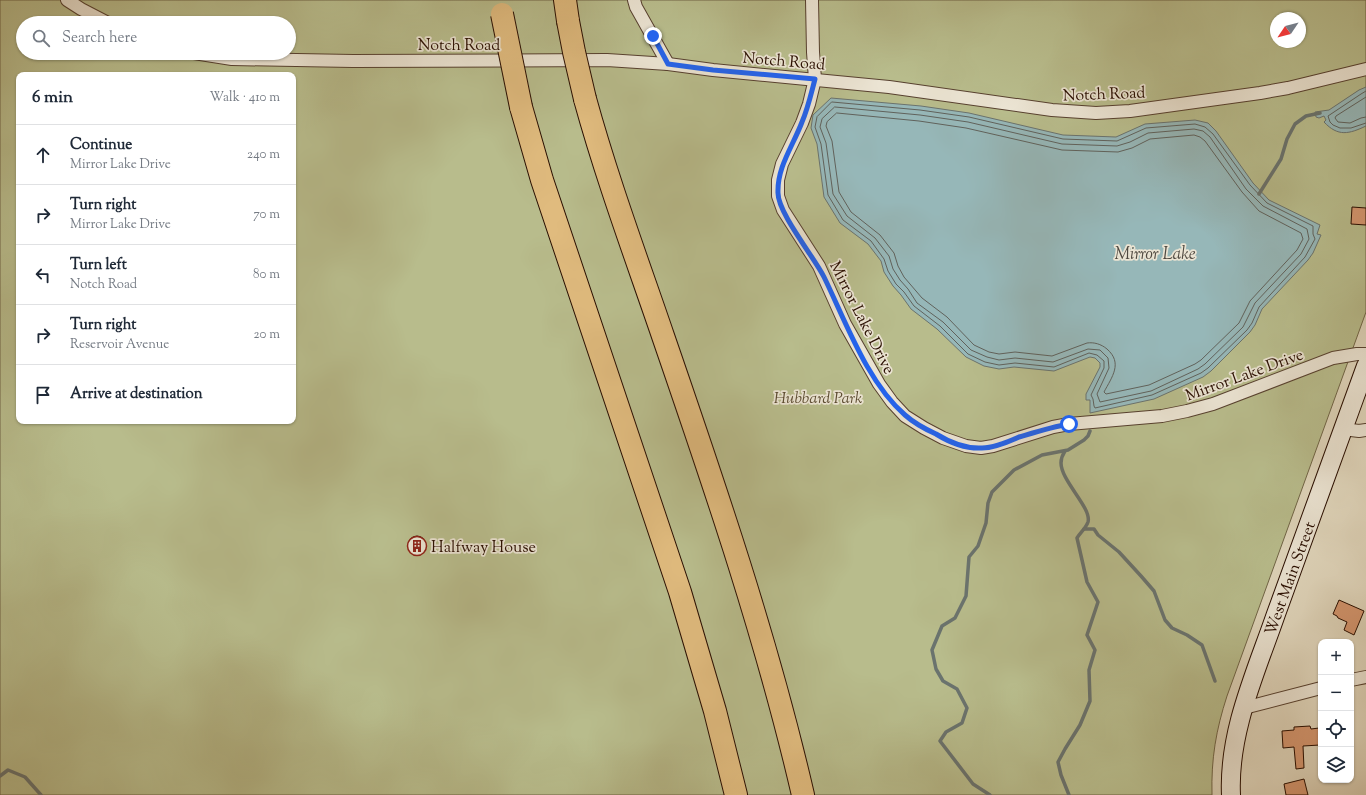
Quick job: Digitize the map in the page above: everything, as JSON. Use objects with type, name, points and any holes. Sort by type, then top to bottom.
[{"type":"highway","points":[[501,7],[521,107],[544,186],[680,592],[715,711],[736,795]]},
{"type":"highway","points":[[566,10],[585,99],[619,208],[744,579],[779,699],[803,795]]},
{"type":"main road","name":"West Main Street","points":[[1231,795],[1233,759],[1244,708],[1295,561],[1366,366]]},
{"type":"street","points":[[68,0],[94,16]]},
{"type":"street","points":[[634,0],[636,7],[668,64]]},
{"type":"street","name":"Mirror Lake Drive","points":[[812,0],[815,79],[809,104],[802,123],[782,164],[778,180],[778,196],[786,215],[819,266],[845,324],[878,384],[892,402],[906,416],[943,438],[966,446],[982,448],[993,446],[1053,427],[1069,424],[1162,416],[1213,404],[1333,358],[1366,354]]},
{"type":"street","name":"Notch Road","points":[[292,60],[607,60],[668,64],[713,70],[815,79],[889,87],[1052,110],[1096,112],[1130,111],[1260,94],[1366,68]]},
{"type":"street","points":[[1343,429],[1359,431],[1366,430]]},
{"type":"street","points":[[1354,679],[1366,677]]},
{"type":"street","points":[[1244,708],[1318,689]]},
{"type":"green space","name":"Hubbard Park","points":[[0,0],[1366,0],[1366,312],[1227,696],[1215,745],[1212,769],[1212,795],[0,795]]},
{"type":"water","points":[[1366,87],[1366,126],[1344,133],[1329,127],[1324,122],[1326,120],[1324,116],[1319,118],[1316,117],[1315,112],[1329,110]]},
{"type":"water","name":"Mirror Lake","points":[[831,98],[921,106],[969,113],[1063,135],[1116,137],[1145,124],[1195,120],[1208,123],[1216,131],[1253,183],[1269,200],[1320,225],[1317,234],[1321,235],[1313,253],[1308,260],[1262,309],[1250,332],[1211,371],[1203,377],[1154,399],[1090,413],[1090,400],[1086,400],[1086,394],[1100,367],[1100,363],[1095,358],[1090,357],[1054,371],[1014,367],[999,369],[984,366],[966,357],[937,329],[911,309],[893,286],[884,272],[881,261],[868,244],[840,223],[824,197],[817,144],[811,128],[813,115]]},
{"type":"building","points":[[1352,207],[1366,208],[1366,225],[1351,224]]},
{"type":"building","name":"Halfway House","points":[[417,536],[423,539],[426,545],[423,551],[417,554],[411,551],[408,545],[411,539]]},
{"type":"building","points":[[1339,600],[1364,611],[1354,635],[1344,630],[1347,622],[1333,614]]},
{"type":"building","points":[[1310,726],[1311,729],[1318,728],[1318,745],[1303,746],[1304,768],[1296,769],[1294,747],[1283,748],[1282,731],[1294,730],[1294,727]]},
{"type":"building","points":[[1304,779],[1308,795],[1286,795],[1284,784]]},
{"type":"waterway","points":[[1259,194],[1281,159],[1287,139],[1295,124],[1306,116],[1320,113]]},
{"type":"waterway","points":[[990,795],[973,784],[940,741],[946,732],[962,723],[967,708],[957,689],[943,681],[936,669],[932,650],[942,626],[955,618],[966,596],[969,557],[978,546],[986,523],[988,503],[992,492],[1014,470],[1042,455],[1068,450],[1084,440],[1090,431]]},
{"type":"waterway","points":[[1065,451],[1061,461],[1062,470],[1088,516],[1088,522],[1077,538],[1087,582],[1098,602],[1087,635],[1095,650],[1089,670],[1090,701],[1080,725],[1058,762],[1061,775],[1069,795]]},
{"type":"waterway","points":[[1084,529],[1094,529],[1098,535],[1119,552],[1141,576],[1154,591],[1165,620],[1172,628],[1187,635],[1202,645],[1215,681]]},
{"type":"waterway","points":[[0,776],[8,770],[25,777],[41,795]]},
{"type":"place","name":"Halfway House","points":[[417,546]]},
{"type":"route","points":[[653,36],[668,64],[713,70],[815,79],[809,104],[802,123],[782,164],[778,180],[778,196],[783,210],[819,266],[845,324],[878,384],[892,402],[906,416],[943,438],[966,446],[982,448],[993,446],[1053,427],[1069,424]]}]
